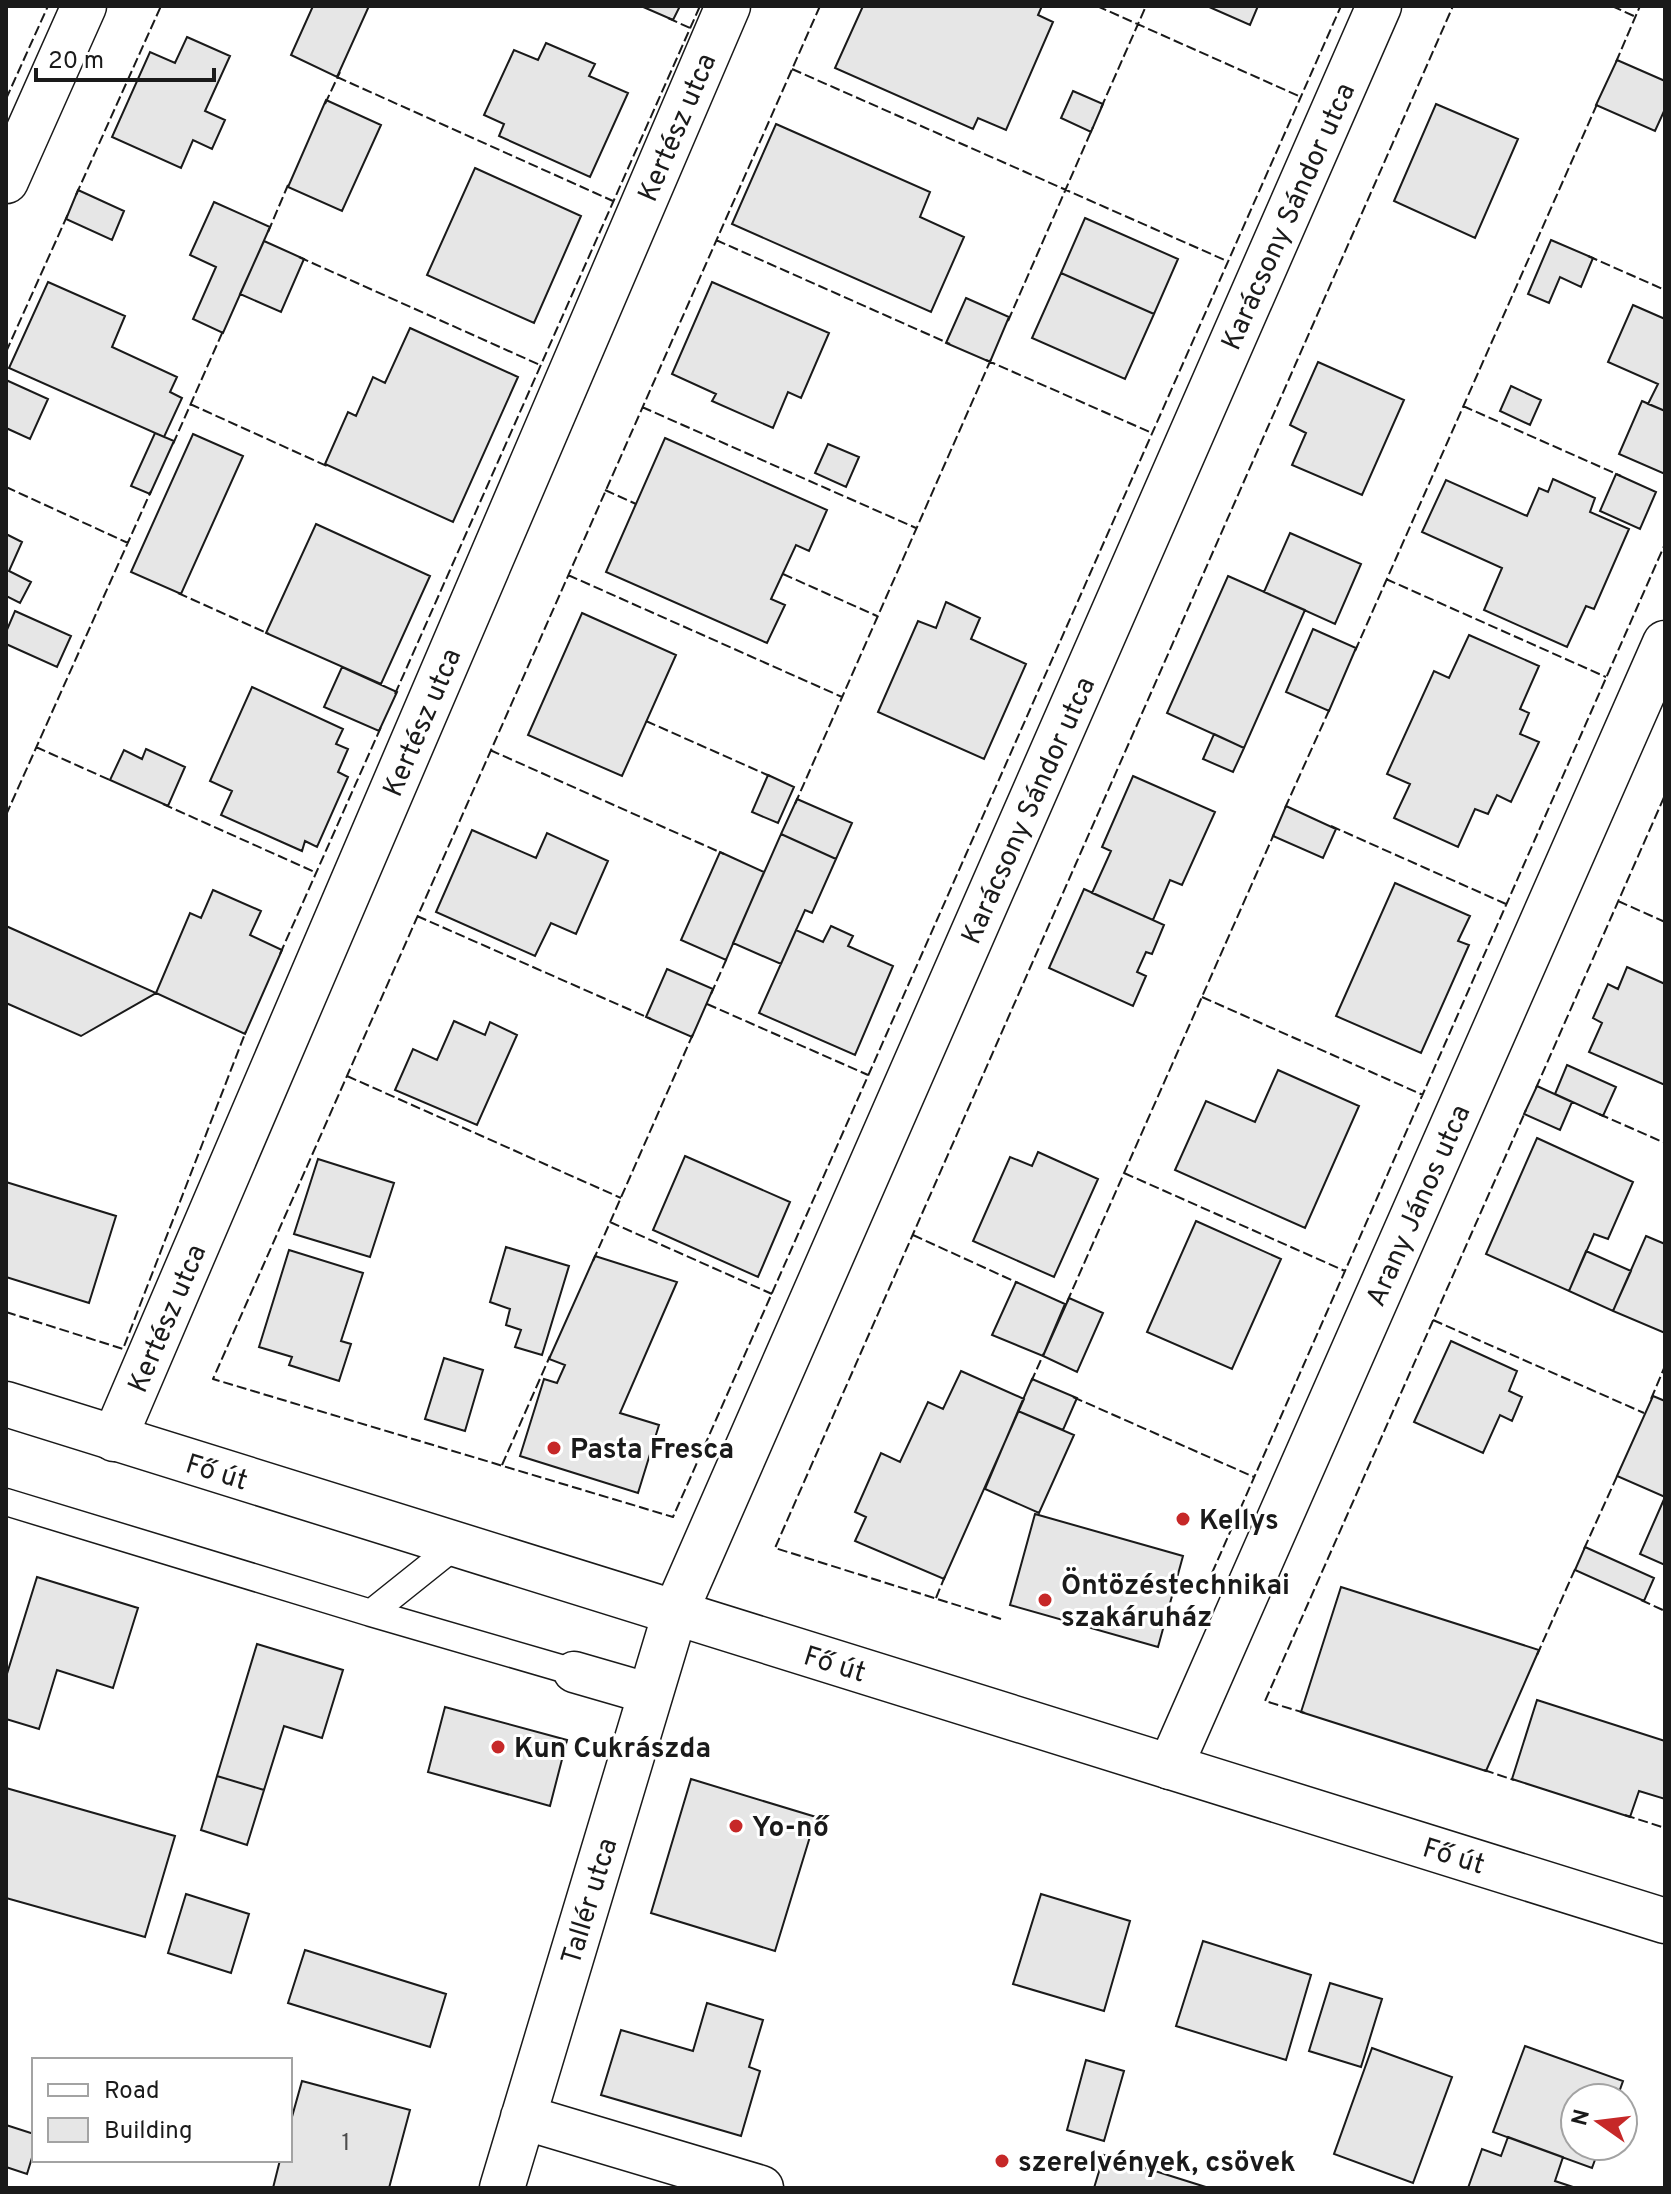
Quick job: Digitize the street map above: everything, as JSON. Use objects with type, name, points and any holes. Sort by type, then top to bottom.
[{"type":"street","points":[[6,181],[84,6]]},
{"type":"street","name":"Kertész utca","points":[[114,1439],[728,6]]},
{"type":"street","name":"Karácsony Sándor utca","points":[[675,1613],[1379,6]]},
{"type":"street","name":"Arany János utca","points":[[1170,1767],[1665,643]]},
{"type":"street","name":"Fő út","points":[[6,1404],[1665,1921]]},
{"type":"street","name":"Tallér utca","points":[[502,2188],[675,1613]]},
{"type":"street","points":[[574,1672],[650,1694]]},
{"type":"street","points":[[523,2117],[761,2188]]},
{"type":"lane","points":[[6,1502],[574,1672]]},
{"type":"lane","points":[[371,1613],[456,1545]]},
{"type":"building","points":[[313,6],[369,6],[337,77],[291,55]]},
{"type":"building","points":[[641,6],[680,6],[673,20]]},
{"type":"building","points":[[863,6],[1042,6],[1038,15],[1053,22],[1006,130],[978,118],[973,129],[835,68]]},
{"type":"building","points":[[1207,6],[1258,6],[1250,25]]},
{"type":"building","points":[[187,37],[230,56],[205,111],[225,120],[212,149],[193,140],[181,168],[112,137],[150,52],[175,63]]},
{"type":"building","points":[[546,43],[595,64],[589,76],[628,93],[590,177],[499,136],[504,124],[484,115],[514,50],[538,60]]},
{"type":"building","points":[[1617,60],[1665,81],[1665,109],[1655,131],[1596,105]]},
{"type":"building","points":[[1073,91],[1103,104],[1091,132],[1061,118]]},
{"type":"building","points":[[326,100],[381,125],[342,211],[288,187]]},
{"type":"building","points":[[1436,104],[1518,139],[1475,238],[1394,201]]},
{"type":"building","points":[[776,124],[930,192],[920,217],[964,237],[931,312],[732,224]]},
{"type":"building","points":[[475,168],[581,216],[534,323],[427,275]]},
{"type":"building","points":[[78,190],[124,211],[112,240],[66,219]]},
{"type":"building","points":[[214,202],[270,227],[223,333],[193,319],[216,267],[190,255]]},
{"type":"building","points":[[1085,218],[1178,259],[1154,314],[1061,273]]},
{"type":"building","points":[[1551,240],[1593,258],[1581,287],[1560,277],[1549,303],[1528,294]]},
{"type":"building","points":[[264,241],[304,259],[281,312],[240,294]]},
{"type":"building","points":[[1061,273],[1154,314],[1125,379],[1032,338]]},
{"type":"building","points":[[48,282],[125,316],[112,347],[177,377],[170,392],[182,398],[164,437],[9,368]]},
{"type":"building","points":[[712,282],[829,333],[801,398],[788,392],[773,428],[712,401],[716,394],[672,374]]},
{"type":"building","points":[[966,298],[1009,317],[990,362],[946,343]]},
{"type":"building","points":[[1633,305],[1665,319],[1665,411],[1648,404],[1658,384],[1608,362]]},
{"type":"building","points":[[410,328],[518,377],[453,522],[325,464],[348,412],[356,416],[373,377],[385,383]]},
{"type":"building","points":[[1318,362],[1404,400],[1362,495],[1292,465],[1306,433],[1290,425]]},
{"type":"building","points":[[6,380],[48,399],[30,439],[6,428]]},
{"type":"building","points":[[1511,386],[1541,400],[1530,425],[1500,411]]},
{"type":"building","points":[[1642,401],[1665,411],[1665,474],[1619,454]]},
{"type":"building","points":[[155,433],[174,441],[150,494],[131,486]]},
{"type":"building","points":[[193,434],[243,456],[181,594],[131,572]]},
{"type":"building","points":[[665,438],[827,510],[809,551],[796,545],[771,599],[785,605],[767,643],[606,572]]},
{"type":"building","points":[[828,444],[859,457],[846,487],[815,473]]},
{"type":"building","points":[[1616,474],[1656,492],[1640,529],[1600,511]]},
{"type":"building","points":[[1553,479],[1595,498],[1590,512],[1629,529],[1594,609],[1586,606],[1567,647],[1484,610],[1502,568],[1422,532],[1446,480],[1527,516],[1539,488],[1548,492]]},
{"type":"building","points":[[316,524],[430,576],[381,684],[266,633]]},
{"type":"building","points":[[1290,533],[1361,564],[1335,624],[1264,592]]},
{"type":"building","points":[[6,534],[22,542],[9,571],[31,582],[20,603],[6,596]]},
{"type":"building","points":[[1228,576],[1305,610],[1244,748],[1167,713]]},
{"type":"building","points":[[946,602],[980,618],[971,639],[1026,664],[984,759],[878,712],[918,621],[936,628]]},
{"type":"building","points":[[15,611],[71,636],[57,667],[6,644],[6,632]]},
{"type":"building","points":[[582,613],[676,655],[622,776],[528,735]]},
{"type":"building","points":[[1313,629],[1356,648],[1329,711],[1286,692]]},
{"type":"building","points":[[1469,635],[1539,666],[1520,709],[1529,713],[1520,734],[1539,742],[1511,802],[1497,795],[1488,814],[1475,809],[1458,847],[1394,818],[1410,784],[1387,774],[1434,671],[1449,678]]},
{"type":"building","points":[[342,667],[397,692],[379,731],[324,707]]},
{"type":"building","points":[[252,687],[343,729],[336,744],[348,749],[338,772],[348,777],[317,847],[305,841],[302,851],[221,815],[232,791],[210,781]]},
{"type":"building","points":[[1214,734],[1244,748],[1233,772],[1203,759]]},
{"type":"building","points":[[146,749],[185,767],[168,806],[110,780],[124,750],[142,759]]},
{"type":"building","points":[[768,775],[794,787],[778,823],[752,812]]},
{"type":"building","points":[[1133,776],[1215,812],[1182,885],[1170,880],[1153,920],[1092,893],[1111,851],[1102,847]]},
{"type":"building","points":[[797,799],[852,823],[836,859],[781,834]]},
{"type":"building","points":[[1286,806],[1336,829],[1323,858],[1273,836]]},
{"type":"building","points":[[472,830],[536,858],[547,833],[608,861],[576,934],[551,923],[535,956],[436,912]]},
{"type":"building","points":[[781,834],[836,859],[812,913],[805,910],[781,964],[733,943]]},
{"type":"building","points":[[720,852],[764,872],[726,960],[681,940]]},
{"type":"building","points":[[1395,883],[1470,916],[1458,941],[1469,945],[1421,1053],[1336,1016]]},
{"type":"building","points":[[1084,889],[1164,925],[1152,954],[1146,952],[1137,972],[1146,976],[1133,1006],[1049,968]]},
{"type":"building","points":[[213,890],[261,911],[250,935],[282,950],[245,1034],[156,993],[190,913],[201,918]]},
{"type":"building","points":[[6,926],[156,993],[81,1036],[6,1003]]},
{"type":"building","points":[[831,926],[853,936],[848,946],[893,966],[855,1055],[759,1013],[796,930],[823,942]]},
{"type":"building","points":[[1627,967],[1665,984],[1665,1085],[1589,1052],[1602,1023],[1593,1018],[1608,984],[1618,989]]},
{"type":"building","points":[[667,969],[713,989],[692,1037],[646,1017]]},
{"type":"building","points":[[454,1021],[485,1035],[490,1022],[517,1035],[477,1125],[395,1090],[413,1049],[437,1060]]},
{"type":"building","points":[[1567,1065],[1616,1087],[1603,1116],[1555,1094]]},
{"type":"building","points":[[1278,1070],[1359,1106],[1305,1228],[1175,1170],[1206,1101],[1255,1122]]},
{"type":"building","points":[[1537,1086],[1572,1102],[1560,1130],[1524,1114]]},
{"type":"building","points":[[1537,1138],[1633,1182],[1608,1239],[1594,1234],[1569,1291],[1486,1254]]},
{"type":"building","points":[[1038,1152],[1098,1179],[1054,1277],[973,1241],[1010,1157],[1032,1166]]},
{"type":"building","points":[[685,1156],[790,1202],[758,1277],[653,1230]]},
{"type":"building","points":[[318,1159],[394,1183],[370,1257],[294,1234]]},
{"type":"building","points":[[6,1182],[116,1216],[89,1303],[6,1277]]},
{"type":"building","points":[[1196,1221],[1281,1259],[1232,1369],[1147,1332]]},
{"type":"building","points":[[1646,1236],[1665,1244],[1665,1333],[1613,1311]]},
{"type":"building","points":[[506,1247],[569,1266],[542,1355],[515,1347],[521,1330],[506,1325],[510,1309],[490,1302]]},
{"type":"building","points":[[289,1250],[363,1273],[341,1341],[351,1344],[339,1381],[289,1365],[292,1357],[259,1347]]},
{"type":"building","points":[[1586,1251],[1631,1271],[1613,1311],[1569,1291]]},
{"type":"building","points":[[595,1256],[677,1282],[620,1413],[659,1425],[638,1493],[520,1456],[544,1379],[557,1383],[565,1365],[549,1359]]},
{"type":"building","points":[[1016,1282],[1065,1304],[1043,1356],[992,1335]]},
{"type":"building","points":[[1069,1298],[1103,1313],[1077,1372],[1043,1356]]},
{"type":"building","points":[[1451,1341],[1517,1371],[1509,1391],[1522,1397],[1512,1421],[1500,1415],[1483,1453],[1414,1422]]},
{"type":"building","points":[[444,1358],[483,1370],[465,1431],[425,1419]]},
{"type":"building","points":[[961,1371],[1024,1399],[944,1579],[855,1541],[866,1517],[855,1512],[881,1453],[900,1462],[928,1402],[943,1409]]},
{"type":"building","points":[[1032,1379],[1077,1398],[1063,1430],[1018,1411]]},
{"type":"building","points":[[1653,1396],[1665,1401],[1665,1497],[1617,1476]]},
{"type":"building","points":[[1018,1411],[1074,1435],[1039,1513],[985,1489]]},
{"type":"building","points":[[1665,1497],[1665,1565],[1640,1554]]},
{"type":"building","points":[[1035,1514],[1183,1556],[1158,1647],[1010,1605]]},
{"type":"building","points":[[1585,1547],[1654,1578],[1644,1601],[1575,1570]]},
{"type":"building","points":[[37,1577],[138,1608],[113,1688],[57,1670],[39,1729],[6,1719],[6,1677]]},
{"type":"building","points":[[1341,1587],[1539,1650],[1486,1771],[1301,1712]]},
{"type":"building","points":[[257,1644],[343,1670],[322,1738],[284,1726],[264,1790],[217,1776]]},
{"type":"building","points":[[1537,1700],[1665,1741],[1665,1799],[1639,1791],[1630,1817],[1512,1779]]},
{"type":"building","points":[[445,1707],[567,1740],[550,1806],[428,1772]]},
{"type":"building","points":[[217,1776],[264,1790],[247,1845],[201,1830]]},
{"type":"building","points":[[691,1779],[816,1817],[775,1951],[651,1913]]},
{"type":"building","points":[[6,1788],[175,1836],[145,1937],[6,1898]]},
{"type":"building","points":[[186,1894],[249,1914],[231,1973],[168,1953]]},
{"type":"building","points":[[1041,1894],[1130,1921],[1104,2011],[1013,1984]]},
{"type":"building","points":[[1203,1941],[1311,1975],[1286,2060],[1176,2026]]},
{"type":"building","points":[[305,1950],[446,1994],[430,2047],[288,2003]]},
{"type":"building","points":[[1330,1983],[1382,1999],[1361,2067],[1309,2051]]},
{"type":"building","points":[[707,2003],[763,2020],[749,2067],[760,2071],[741,2136],[601,2095],[621,2030],[693,2051]]},
{"type":"building","points":[[1525,2046],[1623,2081],[1559,2082],[1559,2156],[1493,2132]]},
{"type":"building","points":[[1372,2048],[1452,2077],[1413,2183],[1334,2154]]},
{"type":"building","points":[[1086,2060],[1124,2071],[1104,2141],[1067,2130]]},
{"type":"building","points":[[302,2081],[410,2110],[389,2188],[273,2188],[280,2162],[292,2162],[292,2117]]},
{"type":"building","points":[[6,2125],[32,2133],[32,2158],[27,2174],[6,2167]]},
{"type":"building","points":[[1508,2137],[1559,2156],[1561,2162],[1555,2181],[1576,2188],[1468,2188],[1482,2149],[1501,2156]]},
{"type":"building","points":[[1104,2155],[1209,2188],[1094,2188]]},
{"type":"building","points":[[1576,2162],[1594,2162],[1592,2168]]},
{"type":"fence","points":[[6,99],[48,6]]},
{"type":"fence","points":[[76,195],[161,6]]},
{"type":"fence","points":[[395,694],[700,6]]},
{"type":"fence","points":[[820,6],[213,1379],[673,1517],[1341,6]]},
{"type":"fence","points":[[1097,6],[1301,97]]},
{"type":"fence","points":[[1101,108],[1146,6]]},
{"type":"fence","points":[[1001,1619],[775,1548],[1453,6]]},
{"type":"fence","points":[[1612,6],[1636,17]]},
{"type":"fence","points":[[1616,62],[1640,6]]},
{"type":"fence","points":[[668,18],[690,28]]},
{"type":"fence","points":[[792,69],[1227,261]]},
{"type":"fence","points":[[325,104],[340,72]]},
{"type":"fence","points":[[337,77],[613,201]]},
{"type":"fence","points":[[1355,651],[1598,102]]},
{"type":"fence","points":[[1008,321],[1093,127]]},
{"type":"fence","points":[[268,232],[288,185]]},
{"type":"fence","points":[[6,352],[68,214]]},
{"type":"fence","points":[[716,240],[950,344]]},
{"type":"fence","points":[[1588,256],[1665,290]]},
{"type":"fence","points":[[299,257],[540,365]]},
{"type":"fence","points":[[173,444],[223,331]]},
{"type":"fence","points":[[795,804],[992,357]]},
{"type":"fence","points":[[986,360],[1152,433]]},
{"type":"fence","points":[[190,404],[329,467]]},
{"type":"fence","points":[[1463,406],[1621,476]]},
{"type":"fence","points":[[642,407],[916,528]]},
{"type":"fence","points":[[6,487],[128,543]]},
{"type":"fence","points":[[605,490],[636,504]]},
{"type":"fence","points":[[6,815],[151,491]]},
{"type":"fence","points":[[1212,1573],[1665,544]]},
{"type":"fence","points":[[783,574],[877,616]]},
{"type":"fence","points":[[568,575],[842,697]]},
{"type":"fence","points":[[1386,579],[1606,677]]},
{"type":"fence","points":[[178,593],[269,634]]},
{"type":"fence","points":[[1285,808],[1331,706]]},
{"type":"fence","points":[[646,721],[772,777]]},
{"type":"fence","points":[[280,954],[381,727]]},
{"type":"fence","points":[[36,747],[112,781]]},
{"type":"fence","points":[[490,750],[724,854]]},
{"type":"fence","points":[[1536,1088],[1665,795]]},
{"type":"fence","points":[[163,804],[317,873]]},
{"type":"fence","points":[[1331,826],[1506,904]]},
{"type":"fence","points":[[1067,1302],[1274,834]]},
{"type":"fence","points":[[1618,901],[1665,922]]},
{"type":"fence","points":[[417,916],[651,1019]]},
{"type":"fence","points":[[711,994],[727,958]]},
{"type":"fence","points":[[1202,997],[1423,1095]]},
{"type":"fence","points":[[707,1004],[868,1075]]},
{"type":"fence","points":[[6,1312],[123,1349],[246,1031]]},
{"type":"fence","points":[[593,1261],[693,1034]]},
{"type":"fence","points":[[347,1076],[621,1198]]},
{"type":"fence","points":[[1305,1713],[1265,1701],[1526,1110]]},
{"type":"fence","points":[[1599,1114],[1665,1143]]},
{"type":"fence","points":[[1124,1173],[1345,1271]]},
{"type":"fence","points":[[610,1222],[772,1294]]},
{"type":"fence","points":[[913,1235],[1018,1283]]},
{"type":"fence","points":[[1433,1320],[1644,1413]]},
{"type":"fence","points":[[1031,1382],[1044,1353]]},
{"type":"fence","points":[[502,1465],[550,1356]]},
{"type":"fence","points":[[1651,1399],[1665,1366]]},
{"type":"fence","points":[[1073,1397],[1254,1477]]},
{"type":"fence","points":[[1584,1549],[1619,1472]]},
{"type":"fence","points":[[1537,1655],[1576,1567]]},
{"type":"fence","points":[[936,1598],[945,1576]]},
{"type":"fence","points":[[1641,1600],[1665,1611]]},
{"type":"fence","points":[[1484,1770],[1514,1780]]},
{"type":"fence","points":[[1625,1815],[1665,1828]]},
{"type":"place","name":"Pasta Fresca","points":[[554,1448]]},
{"type":"place","name":"Kellys","points":[[1183,1519]]},
{"type":"place","name":"Öntözéstechnikai szakáruház","points":[[1045,1600]]},
{"type":"place","name":"Kun Cukrászda","points":[[498,1747]]},
{"type":"place","name":"Yo-nő","points":[[736,1826]]},
{"type":"place","name":"szerelvények, csövek","points":[[1002,2161]]}]
